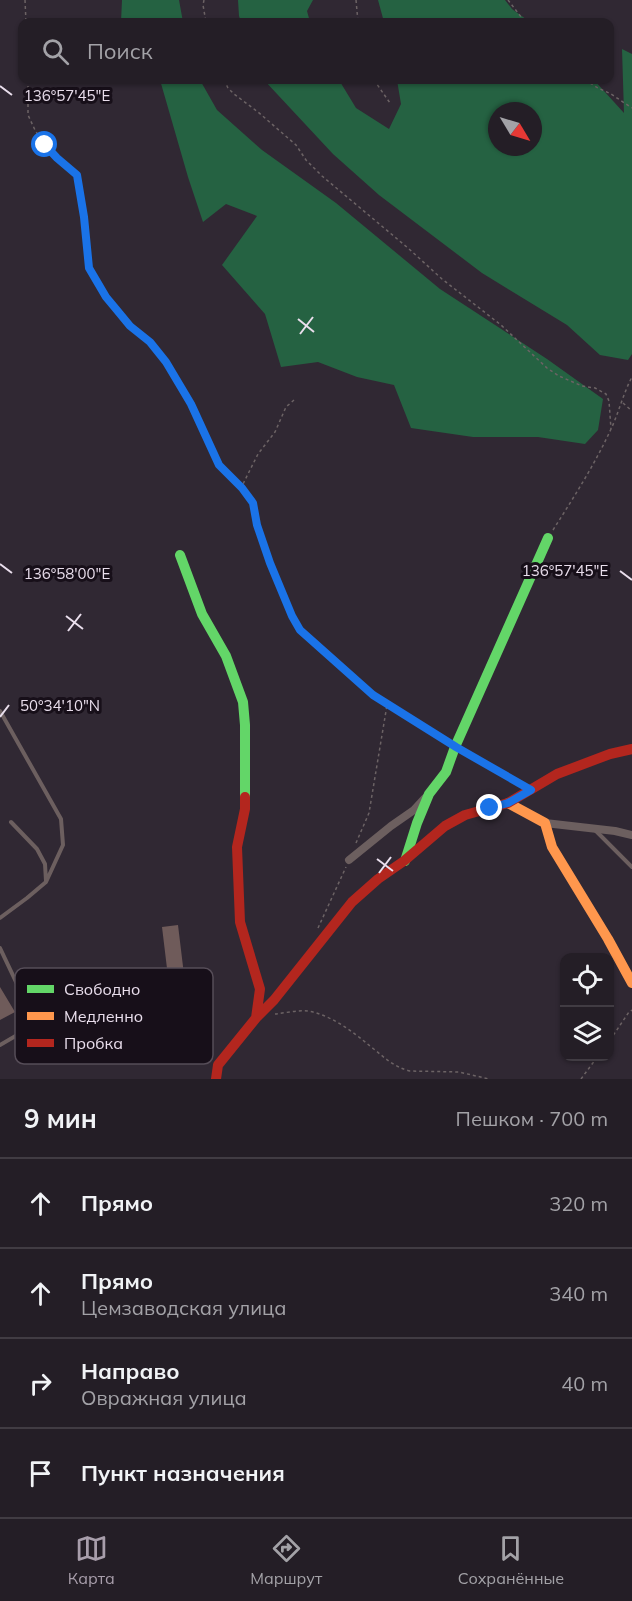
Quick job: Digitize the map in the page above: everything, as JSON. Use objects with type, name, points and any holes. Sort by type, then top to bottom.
[{"type":"street","points":[[350,860],[414,810],[446,772],[548,538]]},
{"type":"street","points":[[180,555],[202,614],[226,656],[243,702],[245,809],[237,847],[240,922],[260,989],[256,1018]]},
{"type":"street","points":[[216,1079],[218,1065],[256,1018],[274,1000],[352,902],[378,879],[404,861],[445,826],[465,815],[508,803],[557,774],[610,754],[632,749]]},
{"type":"street","points":[[404,861],[429,794]]},
{"type":"street","points":[[508,803],[545,823],[632,835]]},
{"type":"street","points":[[545,823],[552,847],[632,983]]},
{"type":"lane","points":[[0,711],[61,819],[63,845],[46,882],[0,918]]},
{"type":"lane","points":[[11,822],[37,849],[45,864],[46,882]]},
{"type":"lane","points":[[593,828],[632,867]]},
{"type":"lane","points":[[0,948],[15,980]]},
{"type":"lane","points":[[0,1045],[15,1036]]},
{"type":"path","points":[[25,0],[26,18]]},
{"type":"path","points":[[204,0],[202,5],[205,18]]},
{"type":"path","points":[[356,0],[358,18]]},
{"type":"path","points":[[508,0],[522,18]]},
{"type":"path","points":[[28,84],[28,115],[34,130],[52,153],[77,175],[89,268],[106,297],[130,326],[150,342],[166,362],[191,404],[219,465],[242,488],[253,503],[257,525],[270,563],[300,630],[373,695],[531,790]]},
{"type":"path","points":[[226,84],[234,94],[258,111],[296,145],[306,160],[322,176],[442,279],[501,325],[547,368],[559,376],[582,386],[596,388],[606,394],[609,401],[611,429]]},
{"type":"path","points":[[377,84],[390,103]]},
{"type":"path","points":[[592,84],[632,108]]},
{"type":"path","points":[[548,538],[581,486],[611,429],[632,377]]},
{"type":"path","points":[[242,488],[258,454],[275,432],[286,407],[294,400]]},
{"type":"path","points":[[622,402],[632,411]]},
{"type":"path","points":[[315,934],[350,860],[369,813],[387,704]]},
{"type":"path","points":[[614,1033],[632,1010]]},
{"type":"path","points":[[256,1018],[286,1012],[307,1011],[326,1017],[345,1027],[383,1058],[402,1069],[459,1072],[489,1079]]},
{"type":"path","points":[[581,1079],[594,1061]]},
{"type":"green space","points":[[122,0],[179,0],[182,18],[121,18]]},
{"type":"green space","points":[[238,0],[313,0],[307,11],[309,18],[240,18]]},
{"type":"green space","points":[[378,0],[505,0],[512,9],[524,18],[383,18]]},
{"type":"green space","points":[[622,49],[632,54],[632,354],[628,360],[600,355],[567,325],[482,273],[379,195],[333,154],[268,84],[341,84],[356,108],[389,129],[401,104],[398,84],[598,84],[624,113]]},
{"type":"green space","points":[[161,84],[202,84],[217,110],[262,150],[336,203],[440,289],[547,359],[603,399],[598,430],[585,444],[538,437],[473,437],[411,428],[394,385],[357,377],[318,362],[281,367],[265,314],[222,265],[257,216],[226,204],[203,222]]},
{"type":"building","points":[[178,925],[183,968],[167,968],[162,927]]},
{"type":"building","points":[[0,987],[15,1012],[0,1020]]},
{"type":"traffic: fast","points":[[405,861],[429,794],[446,772],[548,538]]},
{"type":"traffic: fast","points":[[180,555],[202,614],[226,656],[243,702],[245,797]]},
{"type":"traffic: slow","points":[[508,803],[545,823],[552,847],[632,983]]},
{"type":"traffic: jam","points":[[216,1079],[218,1065],[256,1018],[274,1000],[352,902],[378,879],[404,861],[445,826],[465,815],[508,803],[557,774],[610,754],[632,749]]},
{"type":"traffic: jam","points":[[245,797],[245,809],[237,847],[240,922],[260,989],[256,1018]]},
{"type":"route","points":[[45,145],[77,175],[89,268],[106,297],[130,326],[150,342],[166,362],[191,404],[219,465],[242,488],[253,503],[257,525],[270,563],[300,630],[373,695],[531,790],[508,803],[490,808]]}]
